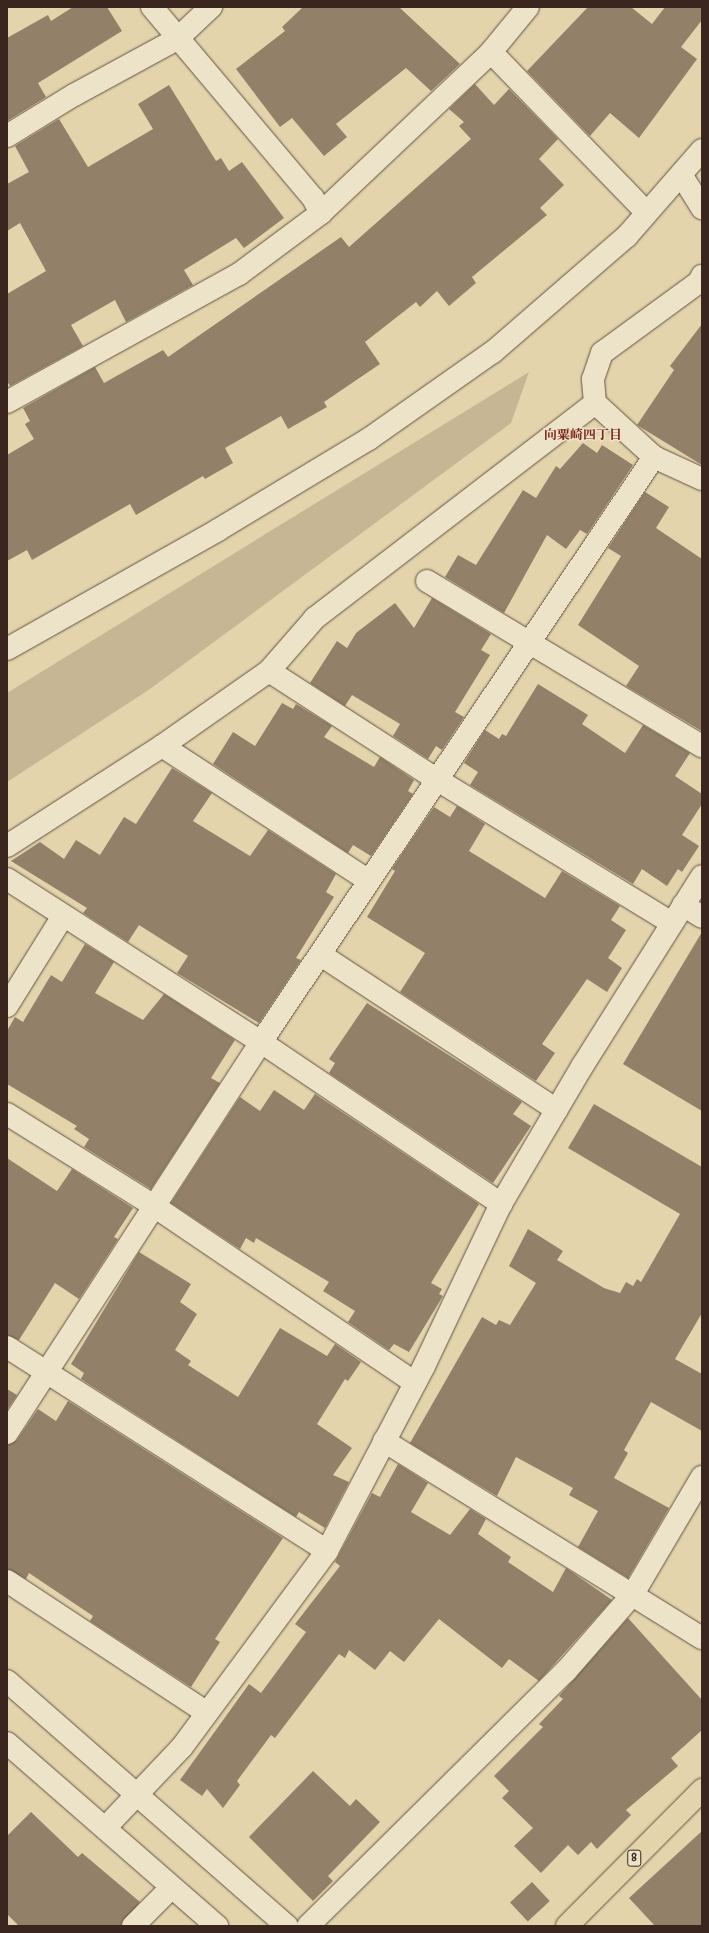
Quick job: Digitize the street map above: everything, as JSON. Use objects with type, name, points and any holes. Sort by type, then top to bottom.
[{"type":"main road","name":"8","points":[[567,1926],[702,1790]]},
{"type":"street","points":[[152,7],[177,39],[313,198],[321,213]]},
{"type":"street","points":[[7,136],[74,95],[177,39],[211,7]]},
{"type":"street","points":[[7,402],[239,274],[321,213],[491,52],[528,7]]},
{"type":"street","points":[[491,52],[646,212]]},
{"type":"street","points":[[7,649],[218,530],[368,439],[493,352],[627,236],[646,212],[682,176],[702,150]]},
{"type":"street","points":[[682,176],[702,208]]},
{"type":"street","points":[[702,276],[699,282],[602,353],[593,379],[595,403],[654,457],[702,480]]},
{"type":"street","points":[[7,846],[162,746],[269,671],[315,618],[595,403]]},
{"type":"street","points":[[7,1433],[261,1042],[321,955],[436,779],[529,644],[654,457]]},
{"type":"street","points":[[428,581],[529,644],[702,746]]},
{"type":"street","points":[[269,671],[436,779],[672,923]]},
{"type":"street","points":[[162,746],[369,881]]},
{"type":"street","points":[[106,1827],[182,1747],[206,1712],[327,1551],[415,1382],[502,1204],[557,1110],[702,876]]},
{"type":"street","points":[[7,879],[261,1042],[502,1204]]},
{"type":"street","points":[[683,905],[702,916]]},
{"type":"street","points":[[7,1006],[63,916]]},
{"type":"street","points":[[321,955],[557,1110]]},
{"type":"street","points":[[7,1114],[154,1206],[415,1382]]},
{"type":"street","points":[[7,1347],[45,1373],[327,1551]]},
{"type":"street","points":[[384,1441],[702,1638]]},
{"type":"street","points":[[308,1926],[566,1671],[633,1594],[702,1477]]},
{"type":"street","points":[[7,1581],[206,1712]]},
{"type":"street","points":[[7,1681],[287,1926]]},
{"type":"street","points":[[7,1743],[106,1827],[171,1888],[217,1926]]},
{"type":"street","points":[[133,1926],[171,1888]]},
{"type":"shaded area","points":[[529,372],[511,423],[150,689],[7,782],[7,693]]},
{"type":"building","points":[[73,7],[107,7],[122,31],[38,83],[46,97],[7,121],[7,38],[48,15],[51,21]]},
{"type":"building","points":[[303,7],[399,7],[460,64],[431,91],[406,68],[336,124],[347,137],[324,156],[292,118],[280,127],[236,69],[285,31],[282,27]]},
{"type":"building","points":[[588,7],[631,7],[652,24],[665,7],[702,7],[702,20],[681,47],[697,59],[639,138],[610,113],[590,136],[527,71]]},
{"type":"building","points":[[475,84],[494,105],[509,89],[558,139],[539,159],[564,185],[540,208],[547,215],[472,277],[476,283],[449,306],[437,291],[420,307],[416,302],[365,342],[380,364],[324,402],[327,407],[288,429],[281,416],[225,448],[233,463],[205,479],[203,476],[136,515],[130,504],[32,560],[27,550],[7,561],[7,455],[34,439],[25,424],[30,421],[23,408],[95,367],[104,383],[163,350],[168,357],[341,237],[349,247],[471,139],[459,126],[464,122],[449,109]]},
{"type":"building","points":[[169,85],[216,161],[221,158],[229,171],[242,162],[284,218],[244,248],[236,238],[184,270],[193,285],[126,322],[115,300],[71,325],[83,346],[10,386],[7,381],[7,294],[46,271],[20,223],[7,231],[7,184],[29,172],[15,146],[59,119],[88,167],[153,129],[138,104]]},
{"type":"building","points":[[702,324],[702,465],[637,425],[674,370],[670,366]]},
{"type":"building","points":[[583,443],[597,453],[602,445],[633,465],[587,534],[580,530],[566,549],[547,535],[504,613],[445,577],[458,555],[476,565],[523,490],[536,498],[556,466],[560,469]]},
{"type":"building","points":[[645,492],[669,507],[656,528],[702,559],[702,731],[626,686],[639,666],[578,625],[621,556],[608,548]]},
{"type":"building","points":[[432,598],[491,634],[481,650],[490,655],[455,712],[464,717],[442,750],[436,746],[428,759],[393,736],[400,724],[352,695],[345,706],[310,683],[337,641],[347,648],[356,633],[395,603],[414,628]]},
{"type":"building","points":[[538,684],[588,715],[582,724],[625,753],[643,725],[690,753],[675,776],[702,794],[702,804],[682,835],[699,846],[682,872],[678,869],[667,886],[642,869],[633,884],[470,785],[478,772],[464,763],[485,730],[499,739],[502,734],[506,736]]},
{"type":"building","points":[[282,703],[293,709],[296,704],[332,726],[324,737],[374,767],[380,757],[414,780],[408,791],[413,794],[371,856],[353,845],[348,853],[213,764],[233,732],[255,746]]},
{"type":"building","points":[[172,768],[212,793],[193,821],[250,856],[268,830],[336,874],[326,892],[334,897],[296,958],[301,960],[259,1023],[177,973],[188,956],[139,925],[128,942],[83,913],[87,908],[11,861],[40,842],[64,859],[76,840],[100,855],[124,817],[136,824]]},
{"type":"building","points":[[457,806],[485,824],[469,851],[545,898],[562,871],[620,906],[611,920],[626,930],[608,958],[622,968],[607,992],[587,979],[542,1044],[555,1053],[536,1081],[400,992],[425,953],[367,917],[395,871],[392,869],[434,807],[450,817]]},
{"type":"building","points":[[702,932],[702,1111],[623,1064]]},
{"type":"building","points":[[85,944],[114,962],[95,993],[143,1020],[164,994],[235,1040],[211,1078],[220,1083],[151,1189],[84,1147],[89,1139],[74,1129],[77,1126],[7,1084],[7,1031],[15,1017],[23,1022],[51,975],[62,982]]},
{"type":"building","points":[[367,1003],[522,1102],[513,1114],[531,1126],[493,1183],[329,1073],[335,1063],[329,1059]]},
{"type":"building","points":[[274,1090],[304,1110],[315,1094],[479,1204],[431,1283],[442,1289],[439,1294],[443,1296],[409,1352],[394,1344],[389,1350],[348,1322],[355,1311],[323,1291],[329,1282],[256,1238],[254,1243],[246,1238],[240,1249],[171,1203],[240,1097],[260,1111]]},
{"type":"building","points":[[594,1104],[702,1167],[702,1313],[675,1359],[702,1374],[702,1431],[651,1402],[624,1450],[628,1453],[614,1478],[669,1508],[628,1578],[578,1547],[598,1511],[569,1495],[573,1488],[516,1457],[497,1496],[410,1443],[482,1317],[496,1325],[499,1320],[510,1325],[536,1283],[509,1266],[528,1229],[563,1251],[557,1260],[604,1288],[620,1293],[626,1282],[633,1286],[637,1279],[641,1282],[680,1214],[568,1148]]},
{"type":"building","points":[[7,1158],[57,1191],[72,1169],[133,1208],[114,1237],[118,1239],[79,1299],[55,1283],[19,1340],[7,1335]]},
{"type":"building","points":[[139,1252],[191,1284],[180,1302],[197,1314],[175,1350],[191,1361],[188,1365],[238,1397],[280,1328],[327,1356],[335,1344],[361,1362],[348,1381],[345,1379],[317,1424],[352,1448],[333,1475],[349,1482],[325,1528],[299,1512],[296,1517],[81,1379],[84,1373],[71,1364]]},
{"type":"building","points":[[7,1389],[17,1395],[7,1410]]},
{"type":"building","points":[[68,1401],[283,1538],[215,1639],[220,1642],[191,1687],[90,1621],[93,1616],[29,1573],[26,1579],[7,1569],[7,1445],[17,1440],[38,1409],[56,1421]]},
{"type":"building","points":[[398,1464],[428,1483],[411,1512],[450,1535],[470,1509],[486,1519],[478,1534],[511,1557],[508,1562],[553,1592],[566,1568],[612,1600],[539,1681],[509,1659],[502,1668],[439,1619],[404,1662],[390,1651],[375,1670],[349,1650],[345,1658],[339,1654],[275,1738],[271,1735],[237,1781],[240,1785],[223,1808],[207,1789],[202,1796],[180,1780],[249,1684],[261,1693],[306,1632],[295,1624],[340,1566],[335,1562],[372,1493],[380,1497]]},
{"type":"building","points":[[628,1618],[702,1700],[702,1730],[671,1758],[678,1766],[626,1810],[631,1815],[597,1849],[591,1842],[578,1855],[568,1845],[541,1873],[514,1846],[533,1828],[502,1798],[509,1791],[494,1776],[543,1727],[539,1724],[563,1699],[559,1696]]},
{"type":"building","points":[[313,1771],[350,1806],[356,1799],[380,1822],[328,1876],[333,1881],[313,1901],[249,1837]]},
{"type":"building","points":[[31,1812],[78,1857],[82,1853],[140,1902],[121,1926],[19,1926],[7,1914],[7,1836]]},
{"type":"building","points":[[702,1831],[702,1926],[655,1926],[629,1898]]},
{"type":"building","points":[[532,1882],[550,1901],[528,1921],[510,1902]]},
{"type":"district","name":"向粟崎四丁目","points":[[583,435]]}]
